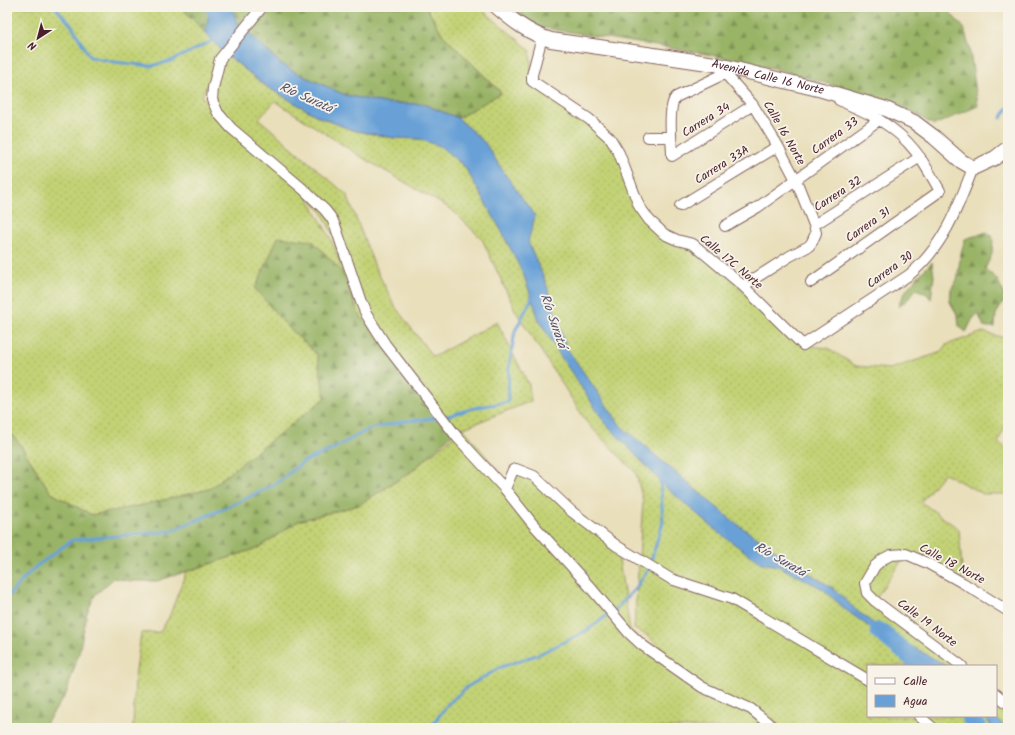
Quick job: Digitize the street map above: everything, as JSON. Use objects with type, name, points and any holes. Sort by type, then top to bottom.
[{"type":"street","points":[[262,7],[220,59],[213,88],[212,100],[218,113],[231,128],[326,210],[334,224],[366,314],[385,344],[457,436],[505,489],[532,523],[590,586],[629,633],[642,645],[702,687],[751,709],[774,728]]},
{"type":"street","name":"Avenida Calle 16 Norte","points":[[497,7],[516,23],[542,37],[561,42],[715,64],[822,90],[886,109],[901,115],[926,130],[960,161],[973,168]]},
{"type":"street","name":"Calle 17C Norte","points":[[542,37],[532,75],[532,81],[589,119],[610,138],[619,153],[639,206],[649,220],[664,234],[677,240],[693,244],[743,286],[803,345]]},
{"type":"street","name":"Calle 16 Norte","points":[[715,64],[726,73],[753,105],[778,146],[796,180],[814,225]]},
{"type":"street","points":[[648,137],[672,137],[671,110],[673,99],[676,96],[726,73]]},
{"type":"street","points":[[822,90],[880,120],[904,138],[920,157]]},
{"type":"street","name":"Carrera 34","points":[[672,137],[672,156],[753,105]]},
{"type":"street","name":"Carrera 33","points":[[725,226],[758,208],[880,120]]},
{"type":"street","name":"Carrera 33A","points":[[680,206],[778,146]]},
{"type":"street","points":[[973,168],[995,158],[1008,148]]},
{"type":"street","name":"Carrera 32","points":[[743,286],[790,256],[809,246],[816,233],[814,225],[920,157]]},
{"type":"street","name":"Carrera 31","points":[[811,282],[940,191],[920,157]]},
{"type":"street","name":"Carrera 30","points":[[803,345],[920,266],[931,253],[951,222],[973,168]]},
{"type":"street","points":[[505,489],[513,470],[516,469],[531,474],[571,511],[617,546],[671,579],[732,599],[867,679]]},
{"type":"street","name":"Calle 18 Norte","points":[[875,601],[867,593],[865,584],[875,566],[883,559],[891,555],[906,554],[927,563],[963,583],[1008,611]]},
{"type":"street","name":"Calle 19 Norte","points":[[875,601],[961,665]]},
{"type":"street","points":[[997,695],[1008,704]]},
{"type":"street","points":[[920,717],[933,728]]},
{"type":"green space","points":[[7,7],[181,7],[222,51],[267,87],[319,117],[352,130],[394,138],[419,139],[440,146],[465,167],[502,231],[482,140],[458,118],[501,92],[443,35],[426,7],[479,7],[530,50],[532,75],[610,138],[648,222],[693,244],[803,345],[828,348],[856,366],[890,369],[942,352],[946,345],[983,332],[1008,339],[1008,420],[998,442],[1008,450],[1008,494],[983,494],[944,473],[921,502],[959,529],[963,583],[906,554],[875,600],[961,665],[867,665],[867,717],[997,717],[997,695],[1008,704],[1008,728],[346,728],[344,724],[332,728],[133,728],[135,678],[141,633],[160,632],[169,617],[186,572],[258,548],[298,521],[359,505],[412,471],[463,428],[506,481],[514,469],[533,477],[617,547],[630,630],[644,642],[657,648],[659,647],[647,635],[634,629],[643,501],[636,473],[588,424],[516,312],[482,239],[451,209],[363,158],[275,101],[259,119],[347,195],[375,267],[396,308],[433,357],[497,322],[529,385],[531,401],[464,428],[442,418],[359,314],[342,272],[288,327],[317,354],[326,398],[209,489],[143,505],[92,515],[51,493],[19,443],[7,428]],"holes":[[[218,64],[207,99],[218,116],[217,118],[202,96]],[[305,192],[322,212],[335,239],[341,267],[332,241]]]},
{"type":"green space","points":[[181,7],[426,7],[443,35],[501,93],[458,118],[423,104],[385,103],[345,95],[281,64],[237,22],[216,39],[205,32]]},
{"type":"green space","points":[[508,7],[945,7],[964,28],[970,50],[978,106],[934,125],[897,104],[781,70],[706,54],[533,26]]},
{"type":"green space","points":[[987,232],[993,238],[992,254],[985,269],[997,279],[1006,298],[996,314],[995,327],[984,327],[978,313],[972,320],[966,332],[959,326],[958,316],[950,302],[951,289],[957,280],[961,253],[965,239]]},
{"type":"green space","points":[[278,237],[313,241],[342,272],[359,314],[383,345],[442,418],[460,427],[412,471],[359,505],[298,521],[258,548],[157,581],[131,581],[114,578],[95,595],[87,613],[79,653],[66,694],[43,728],[7,728],[7,428],[19,443],[51,493],[92,515],[143,505],[209,489],[325,398],[317,354],[288,327],[255,289]]},
{"type":"green space","points":[[932,262],[934,276],[931,299],[927,294],[916,289],[909,298],[898,307],[908,288]]},
{"type":"water","points":[[206,7],[231,7],[237,22],[281,64],[345,95],[385,103],[423,104],[458,118],[485,143],[535,216],[528,242],[545,280],[566,347],[621,426],[734,522],[833,588],[857,611],[884,631],[944,665],[927,665],[886,639],[846,610],[823,589],[778,566],[761,563],[719,533],[669,490],[606,424],[559,354],[539,320],[524,276],[502,232],[465,167],[440,146],[419,139],[394,138],[352,130],[319,117],[267,87],[222,51],[205,32],[209,15]]},
{"type":"water","points":[[986,717],[994,717],[1002,724],[1002,728],[992,728]]},
{"type":"waterway","points":[[55,7],[72,26],[90,57],[115,62],[151,66],[171,61],[216,39]]},
{"type":"waterway","name":"Río Suratá","points":[[206,7],[209,15]]},
{"type":"waterway","points":[[1001,118],[1008,108]]},
{"type":"waterway","points":[[444,417],[478,407],[508,402],[509,367],[515,331],[533,296]]},
{"type":"waterway","points":[[7,597],[33,569],[72,540],[171,531],[274,485],[303,462],[333,449],[369,429],[406,421],[439,418]]},
{"type":"waterway","points":[[614,611],[636,588],[648,570],[663,522],[660,477]]},
{"type":"waterway","points":[[430,728],[448,704],[467,687],[501,667],[539,654],[586,631],[609,614]]},
{"type":"waterway","name":"Río Suratá","points":[[879,631],[921,665]]},
{"type":"waterway","name":"Río Suratá","points":[[970,717],[978,728]]}]
